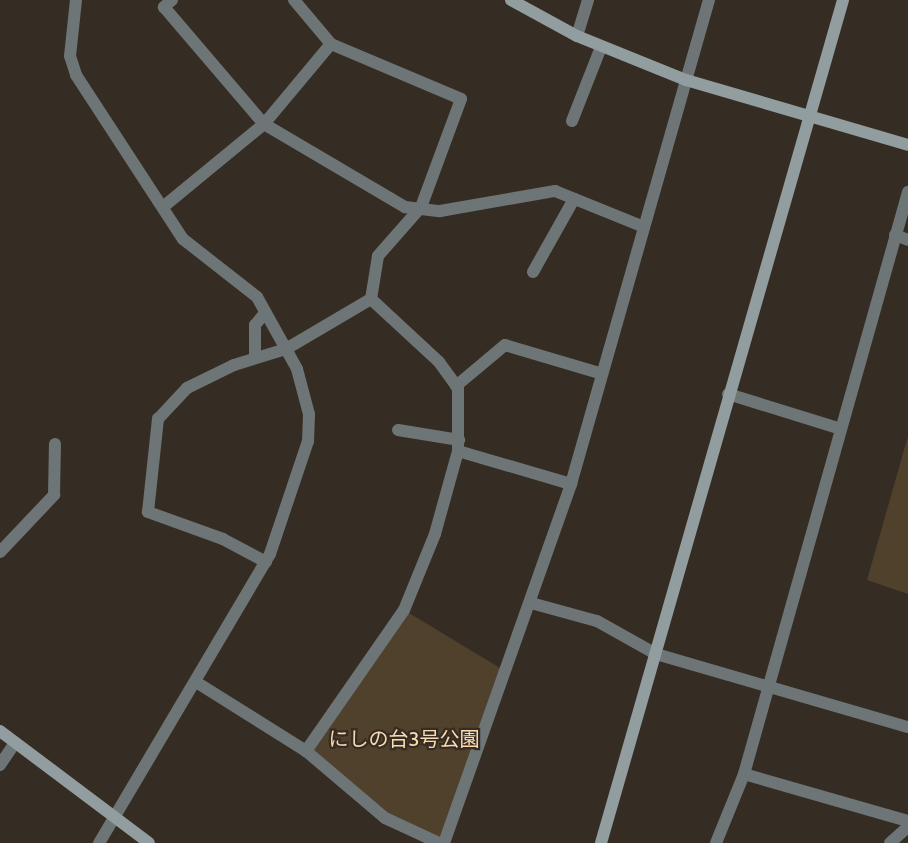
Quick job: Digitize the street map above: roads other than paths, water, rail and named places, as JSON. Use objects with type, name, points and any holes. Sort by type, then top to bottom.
[{"type":"street","points":[[76,0],[70,56],[76,75],[183,239],[257,297],[305,390],[308,441],[266,562],[99,843]]},
{"type":"street","points":[[172,0],[164,7],[264,124],[419,210],[528,199],[555,191],[644,227]]},
{"type":"street","points":[[294,0],[331,44],[461,99],[419,210],[378,256],[371,299]]},
{"type":"street","points":[[511,0],[601,47],[686,80],[908,145]]},
{"type":"street","points":[[578,36],[588,0]]},
{"type":"street","points":[[444,843],[531,603],[571,484],[709,0]]},
{"type":"street","points":[[601,843],[728,394],[843,0]]},
{"type":"street","points":[[163,207],[264,124],[331,44]]},
{"type":"street","points":[[572,121],[601,47]]},
{"type":"street","points":[[716,843],[744,774],[838,428],[908,192]]},
{"type":"street","points":[[533,272],[574,199]]},
{"type":"street","points":[[896,236],[908,240]]},
{"type":"street","points":[[266,562],[224,539],[147,512],[159,419],[187,388],[255,358],[285,349],[371,299]]},
{"type":"street","points":[[306,751],[404,610],[431,545],[459,445],[456,386],[439,362],[371,299]]},
{"type":"street","points":[[255,358],[255,326],[265,313]]},
{"type":"street","points":[[456,386],[505,345],[602,374]]},
{"type":"street","points":[[728,394],[838,428]]},
{"type":"street","points":[[398,430],[459,445],[571,484]]},
{"type":"street","points":[[0,552],[54,495],[55,444]]},
{"type":"street","points":[[531,603],[597,621],[656,654],[908,727]]},
{"type":"street","points":[[196,682],[306,751],[385,818],[439,843]]},
{"type":"street","points":[[0,731],[148,843]]},
{"type":"street","points":[[0,765],[15,743]]},
{"type":"street","points":[[744,774],[908,821]]},
{"type":"street","points":[[890,843],[908,827]]},
{"type":"park label","name":"にしの台3号公園","points":[[404,739]]}]
